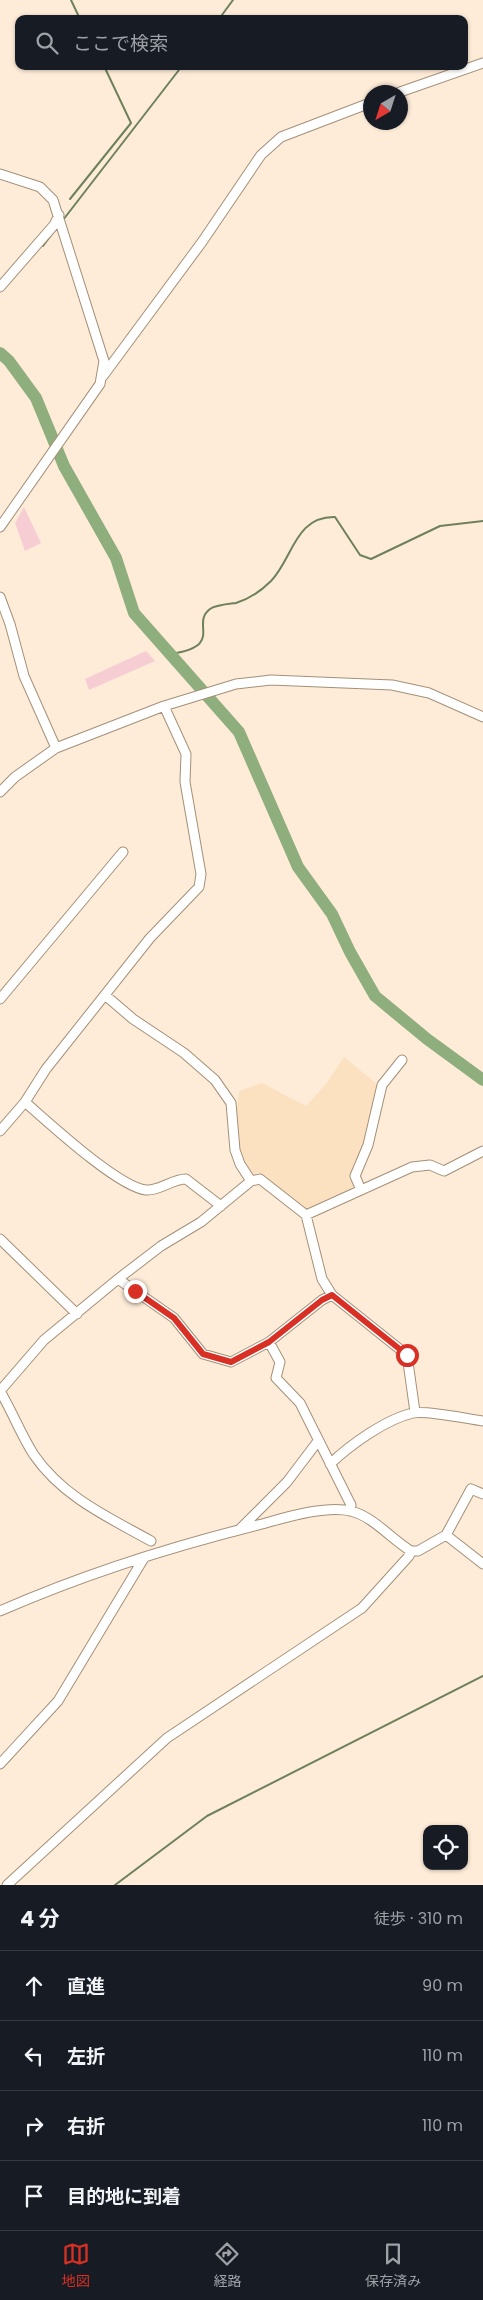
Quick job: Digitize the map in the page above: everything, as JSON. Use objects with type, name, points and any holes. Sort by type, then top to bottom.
[{"type":"street","points":[[468,69],[483,64]]},
{"type":"street","points":[[408,89],[465,70]]},
{"type":"street","points":[[0,527],[100,384],[103,376],[202,242],[261,155],[281,137],[363,106]]},
{"type":"street","points":[[0,174],[43,188],[53,200],[103,353],[103,376]]},
{"type":"street","points":[[0,287],[54,225],[58,212]]},
{"type":"street","points":[[0,597],[10,624],[24,676],[56,748]]},
{"type":"street","points":[[0,792],[15,777],[56,748],[164,706],[236,684],[271,680],[392,685],[428,693],[483,717]]},
{"type":"street","points":[[0,1131],[25,1102],[46,1069],[150,938],[199,887],[201,874],[185,782],[186,754],[164,706]]},
{"type":"street","points":[[0,998],[122,852]]},
{"type":"street","points":[[105,995],[134,1019],[184,1053],[215,1080],[232,1103],[235,1150],[240,1164],[251,1181]]},
{"type":"street","points":[[361,1190],[354,1176],[368,1146],[382,1085],[402,1060]]},
{"type":"street","points":[[25,1102],[80,1150],[127,1182],[144,1190],[152,1190],[171,1181],[186,1179],[221,1206]]},
{"type":"street","points":[[306,1216],[412,1167],[430,1165],[444,1171],[483,1151]]},
{"type":"street","points":[[151,1541],[100,1513],[64,1490],[34,1455],[0,1391],[44,1340],[118,1279],[161,1246],[201,1222],[251,1181],[260,1179],[306,1216],[322,1279],[332,1295],[407,1355],[415,1412]]},
{"type":"street","points":[[0,1239],[76,1314]]},
{"type":"street","points":[[118,1279],[174,1318],[203,1354],[231,1362],[269,1342],[322,1300],[332,1295]]},
{"type":"street","points":[[269,1342],[280,1362],[276,1378],[300,1403],[351,1505],[350,1511]]},
{"type":"street","points":[[330,1464],[347,1448],[397,1419],[415,1412],[483,1422]]},
{"type":"street","points":[[240,1529],[287,1482],[318,1441]]},
{"type":"street","points":[[0,1611],[55,1587],[144,1558],[240,1529],[295,1515],[333,1510],[350,1511],[362,1515],[411,1551],[418,1551],[446,1535],[471,1489],[483,1494]]},
{"type":"street","points":[[446,1535],[483,1564]]},
{"type":"street","points":[[7,1885],[167,1738],[362,1608],[409,1556],[411,1551]]},
{"type":"street","points":[[0,1764],[58,1700],[144,1558]]},
{"type":"shaded area","points":[[24,507],[41,543],[25,551],[15,523]]},
{"type":"shaded area","points":[[146,651],[155,661],[89,690],[85,679]]},
{"type":"shaded area","points":[[344,1057],[378,1085],[357,1188],[306,1212],[249,1173],[238,1150],[236,1117],[239,1091],[262,1083],[306,1106],[326,1084]]},
{"type":"waterway","points":[[71,0],[78,15]]},
{"type":"waterway","points":[[222,15],[233,0]]},
{"type":"waterway","points":[[70,199],[131,123],[106,70]]},
{"type":"waterway","points":[[63,220],[179,70]]},
{"type":"waterway","points":[[43,246],[55,230]]},
{"type":"waterway","points":[[0,353],[9,361],[36,398],[64,466],[116,558],[134,613],[239,732],[298,867],[332,914],[350,952],[375,996],[427,1039],[483,1080]]},
{"type":"waterway","points":[[171,654],[197,646],[202,640],[203,621],[210,609],[241,601],[255,594],[271,581],[296,540],[311,523],[335,517],[360,555],[371,559],[440,526],[483,521]]},
{"type":"waterway","points":[[115,1885],[207,1816],[483,1676]]},
{"type":"route","points":[[135,1291],[174,1318],[203,1354],[231,1362],[269,1342],[322,1300],[332,1295],[370,1323],[407,1355]]}]
